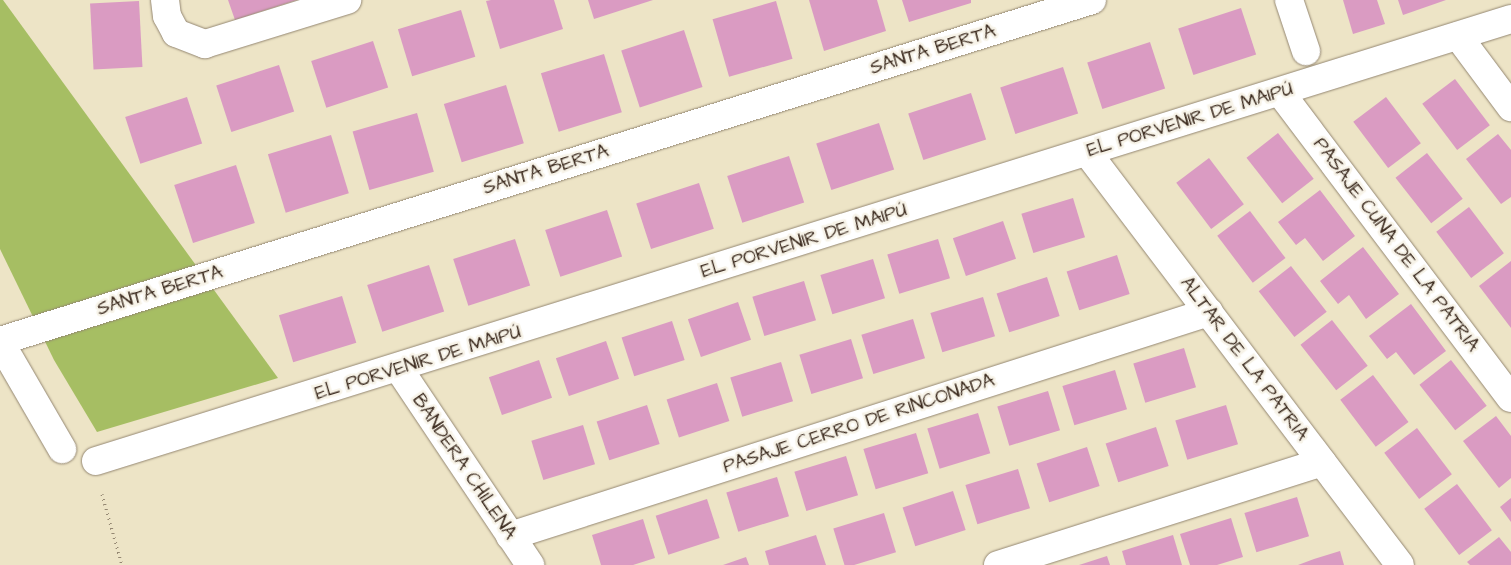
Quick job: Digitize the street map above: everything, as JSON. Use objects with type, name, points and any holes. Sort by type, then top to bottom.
[{"type":"street","points":[[165,0],[167,16],[176,33],[205,44],[346,0]]},
{"type":"street","name":"SANTA BERTA","points":[[0,341],[1092,0]]},
{"type":"street","points":[[1289,0],[1306,51]]},
{"type":"street","name":"EL PORVENIR DE MAIPÚ","points":[[96,461],[399,369],[1511,19]]},
{"type":"street","points":[[1458,36],[1511,106]]},
{"type":"street","name":"PASAJE CUNA DE LA PATRIA","points":[[1280,92],[1511,398]]},
{"type":"street","name":"ALTAR DE LA PATRIA","points":[[1087,152],[1400,565]]},
{"type":"street","name":"PASAJE CERRO DE RINCONADA","points":[[510,536],[1208,312]]},
{"type":"street","points":[[0,341],[62,449]]},
{"type":"street","name":"BANDERA CHILENA","points":[[399,369],[530,565]]},
{"type":"street","points":[[998,565],[1322,462]]},
{"type":"path","points":[[96,461],[108,526],[122,565]]},
{"type":"green space","points":[[0,0],[3,0],[278,378],[97,432],[54,360],[0,249]]},
{"type":"building","points":[[228,0],[297,0],[235,20]]},
{"type":"building","points":[[554,0],[563,29],[500,49],[486,1]]},
{"type":"building","points":[[588,0],[653,0],[594,19]]},
{"type":"building","points":[[809,0],[877,0],[886,31],[824,51]]},
{"type":"building","points":[[902,0],[971,0],[971,3],[909,22]]},
{"type":"building","points":[[1343,0],[1377,0],[1385,24],[1353,34]]},
{"type":"building","points":[[1398,0],[1446,0],[1403,15]]},
{"type":"building","points":[[139,1],[142,67],[94,69],[90,4]]},
{"type":"building","points":[[776,1],[793,59],[729,77],[713,19]]},
{"type":"building","points":[[1241,8],[1256,55],[1193,75],[1178,28]]},
{"type":"building","points":[[461,10],[475,57],[412,76],[398,29]]},
{"type":"building","points":[[684,30],[703,87],[640,107],[621,50]]},
{"type":"building","points":[[373,41],[388,88],[326,108],[311,61]]},
{"type":"building","points":[[1150,42],[1165,89],[1102,109],[1087,62]]},
{"type":"building","points":[[604,54],[622,112],[559,132],[541,73]]},
{"type":"building","points":[[279,65],[294,112],[231,132],[216,85]]},
{"type":"building","points":[[1063,67],[1078,114],[1015,134],[1000,87]]},
{"type":"building","points":[[1455,79],[1490,125],[1457,150],[1422,104]]},
{"type":"building","points":[[506,85],[524,143],[462,162],[444,104]]},
{"type":"building","points":[[971,93],[986,140],[923,160],[908,113]]},
{"type":"building","points":[[187,97],[202,144],[140,164],[125,117]]},
{"type":"building","points":[[1386,97],[1421,143],[1388,168],[1353,122]]},
{"type":"building","points":[[417,113],[434,172],[369,190],[353,131]]},
{"type":"building","points":[[879,123],[894,170],[831,190],[816,143]]},
{"type":"building","points":[[1278,133],[1314,179],[1282,203],[1246,158]]},
{"type":"building","points":[[1498,134],[1511,150],[1511,197],[1501,204],[1466,159]]},
{"type":"building","points":[[331,135],[349,193],[286,213],[268,154]]},
{"type":"building","points":[[1427,153],[1463,199],[1431,223],[1395,178]]},
{"type":"building","points":[[789,156],[804,203],[742,223],[727,176]]},
{"type":"building","points":[[1209,158],[1244,204],[1211,229],[1176,183]]},
{"type":"building","points":[[236,165],[255,223],[193,243],[174,185]]},
{"type":"building","points":[[699,183],[714,229],[651,249],[636,203]]},
{"type":"building","points":[[1320,190],[1355,236],[1323,261],[1305,238],[1296,245],[1278,222]]},
{"type":"building","points":[[1073,198],[1085,237],[1033,253],[1021,214]]},
{"type":"building","points":[[1469,207],[1504,253],[1471,278],[1436,232]]},
{"type":"building","points":[[607,210],[622,257],[560,277],[545,230]]},
{"type":"building","points":[[1250,211],[1286,258],[1253,283],[1217,236]]},
{"type":"building","points":[[1003,221],[1016,259],[966,276],[953,238]]},
{"type":"building","points":[[515,239],[530,286],[468,306],[453,259]]},
{"type":"building","points":[[938,239],[950,278],[899,294],[887,254]]},
{"type":"building","points":[[1363,247],[1399,294],[1366,319],[1349,295],[1338,304],[1320,281]]},
{"type":"building","points":[[1117,255],[1130,294],[1079,310],[1067,271]]},
{"type":"building","points":[[873,259],[885,298],[832,314],[820,275]]},
{"type":"building","points":[[1511,261],[1511,328],[1479,286]]},
{"type":"building","points":[[429,265],[444,312],[382,332],[367,285]]},
{"type":"building","points":[[1291,266],[1327,312],[1294,337],[1259,291]]},
{"type":"building","points":[[1047,277],[1060,316],[1009,332],[997,293]]},
{"type":"building","points":[[804,281],[816,320],[764,336],[752,297]]},
{"type":"building","points":[[342,296],[356,343],[293,362],[279,315]]},
{"type":"building","points":[[983,297],[995,336],[942,352],[930,313]]},
{"type":"building","points":[[738,302],[751,340],[701,357],[688,319]]},
{"type":"building","points":[[1411,304],[1446,351],[1414,375],[1396,352],[1387,359],[1369,336]]},
{"type":"building","points":[[913,319],[925,358],[873,374],[861,335]]},
{"type":"building","points":[[1332,320],[1368,366],[1336,390],[1300,345]]},
{"type":"building","points":[[672,321],[685,360],[634,376],[622,337]]},
{"type":"building","points":[[851,339],[863,378],[811,394],[799,355]]},
{"type":"building","points":[[606,341],[619,379],[569,396],[556,358]]},
{"type":"building","points":[[1184,348],[1196,387],[1145,403],[1133,363]]},
{"type":"building","points":[[539,360],[552,398],[502,415],[489,377]]},
{"type":"building","points":[[1451,360],[1487,406],[1455,430],[1419,385]]},
{"type":"building","points":[[781,362],[793,401],[742,417],[730,377]]},
{"type":"building","points":[[1115,370],[1127,409],[1074,425],[1062,386]]},
{"type":"building","points":[[1373,375],[1409,422],[1376,447],[1340,400]]},
{"type":"building","points":[[717,383],[729,421],[679,437],[667,399]]},
{"type":"building","points":[[1048,391],[1060,430],[1009,446],[997,406]]},
{"type":"building","points":[[647,405],[660,444],[609,460],[597,421]]},
{"type":"building","points":[[1226,405],[1238,444],[1187,460],[1175,420]]},
{"type":"building","points":[[978,413],[990,453],[940,469],[927,428]]},
{"type":"building","points":[[1496,416],[1511,436],[1511,478],[1499,488],[1463,441]]},
{"type":"building","points":[[583,425],[595,464],[543,480],[531,441]]},
{"type":"building","points":[[1156,427],[1169,466],[1118,482],[1106,443]]},
{"type":"building","points":[[1417,428],[1452,474],[1419,499],[1384,453]]},
{"type":"building","points":[[916,433],[928,473],[876,489],[863,449]]},
{"type":"building","points":[[1087,447],[1100,486],[1049,502],[1037,463]]},
{"type":"building","points":[[846,456],[858,495],[806,511],[794,472]]},
{"type":"building","points":[[1018,469],[1030,508],[977,524],[965,485]]},
{"type":"building","points":[[777,477],[789,516],[738,532],[726,492]]},
{"type":"building","points":[[1457,484],[1492,530],[1459,555],[1424,509]]},
{"type":"building","points":[[953,491],[966,530],[915,546],[903,507]]},
{"type":"building","points":[[1297,497],[1309,536],[1256,552],[1244,513]]},
{"type":"building","points":[[1511,498],[1511,522],[1500,507]]},
{"type":"building","points":[[707,499],[720,538],[668,555],[656,516]]},
{"type":"building","points":[[884,513],[896,552],[854,565],[844,565],[833,528]]},
{"type":"building","points":[[1231,518],[1243,557],[1217,565],[1190,565],[1180,534]]},
{"type":"building","points":[[643,519],[655,558],[633,565],[601,565],[592,535]]},
{"type":"building","points":[[816,535],[826,565],[769,565],[765,551]]},
{"type":"building","points":[[1173,535],[1182,565],[1126,565],[1122,551]]},
{"type":"building","points":[[1499,537],[1511,552],[1511,565],[1470,565],[1467,562]]},
{"type":"building","points":[[1340,551],[1344,565],[1298,565],[1314,559]]},
{"type":"building","points":[[1107,556],[1110,565],[1079,565]]},
{"type":"building","points":[[746,557],[749,565],[723,565]]}]
